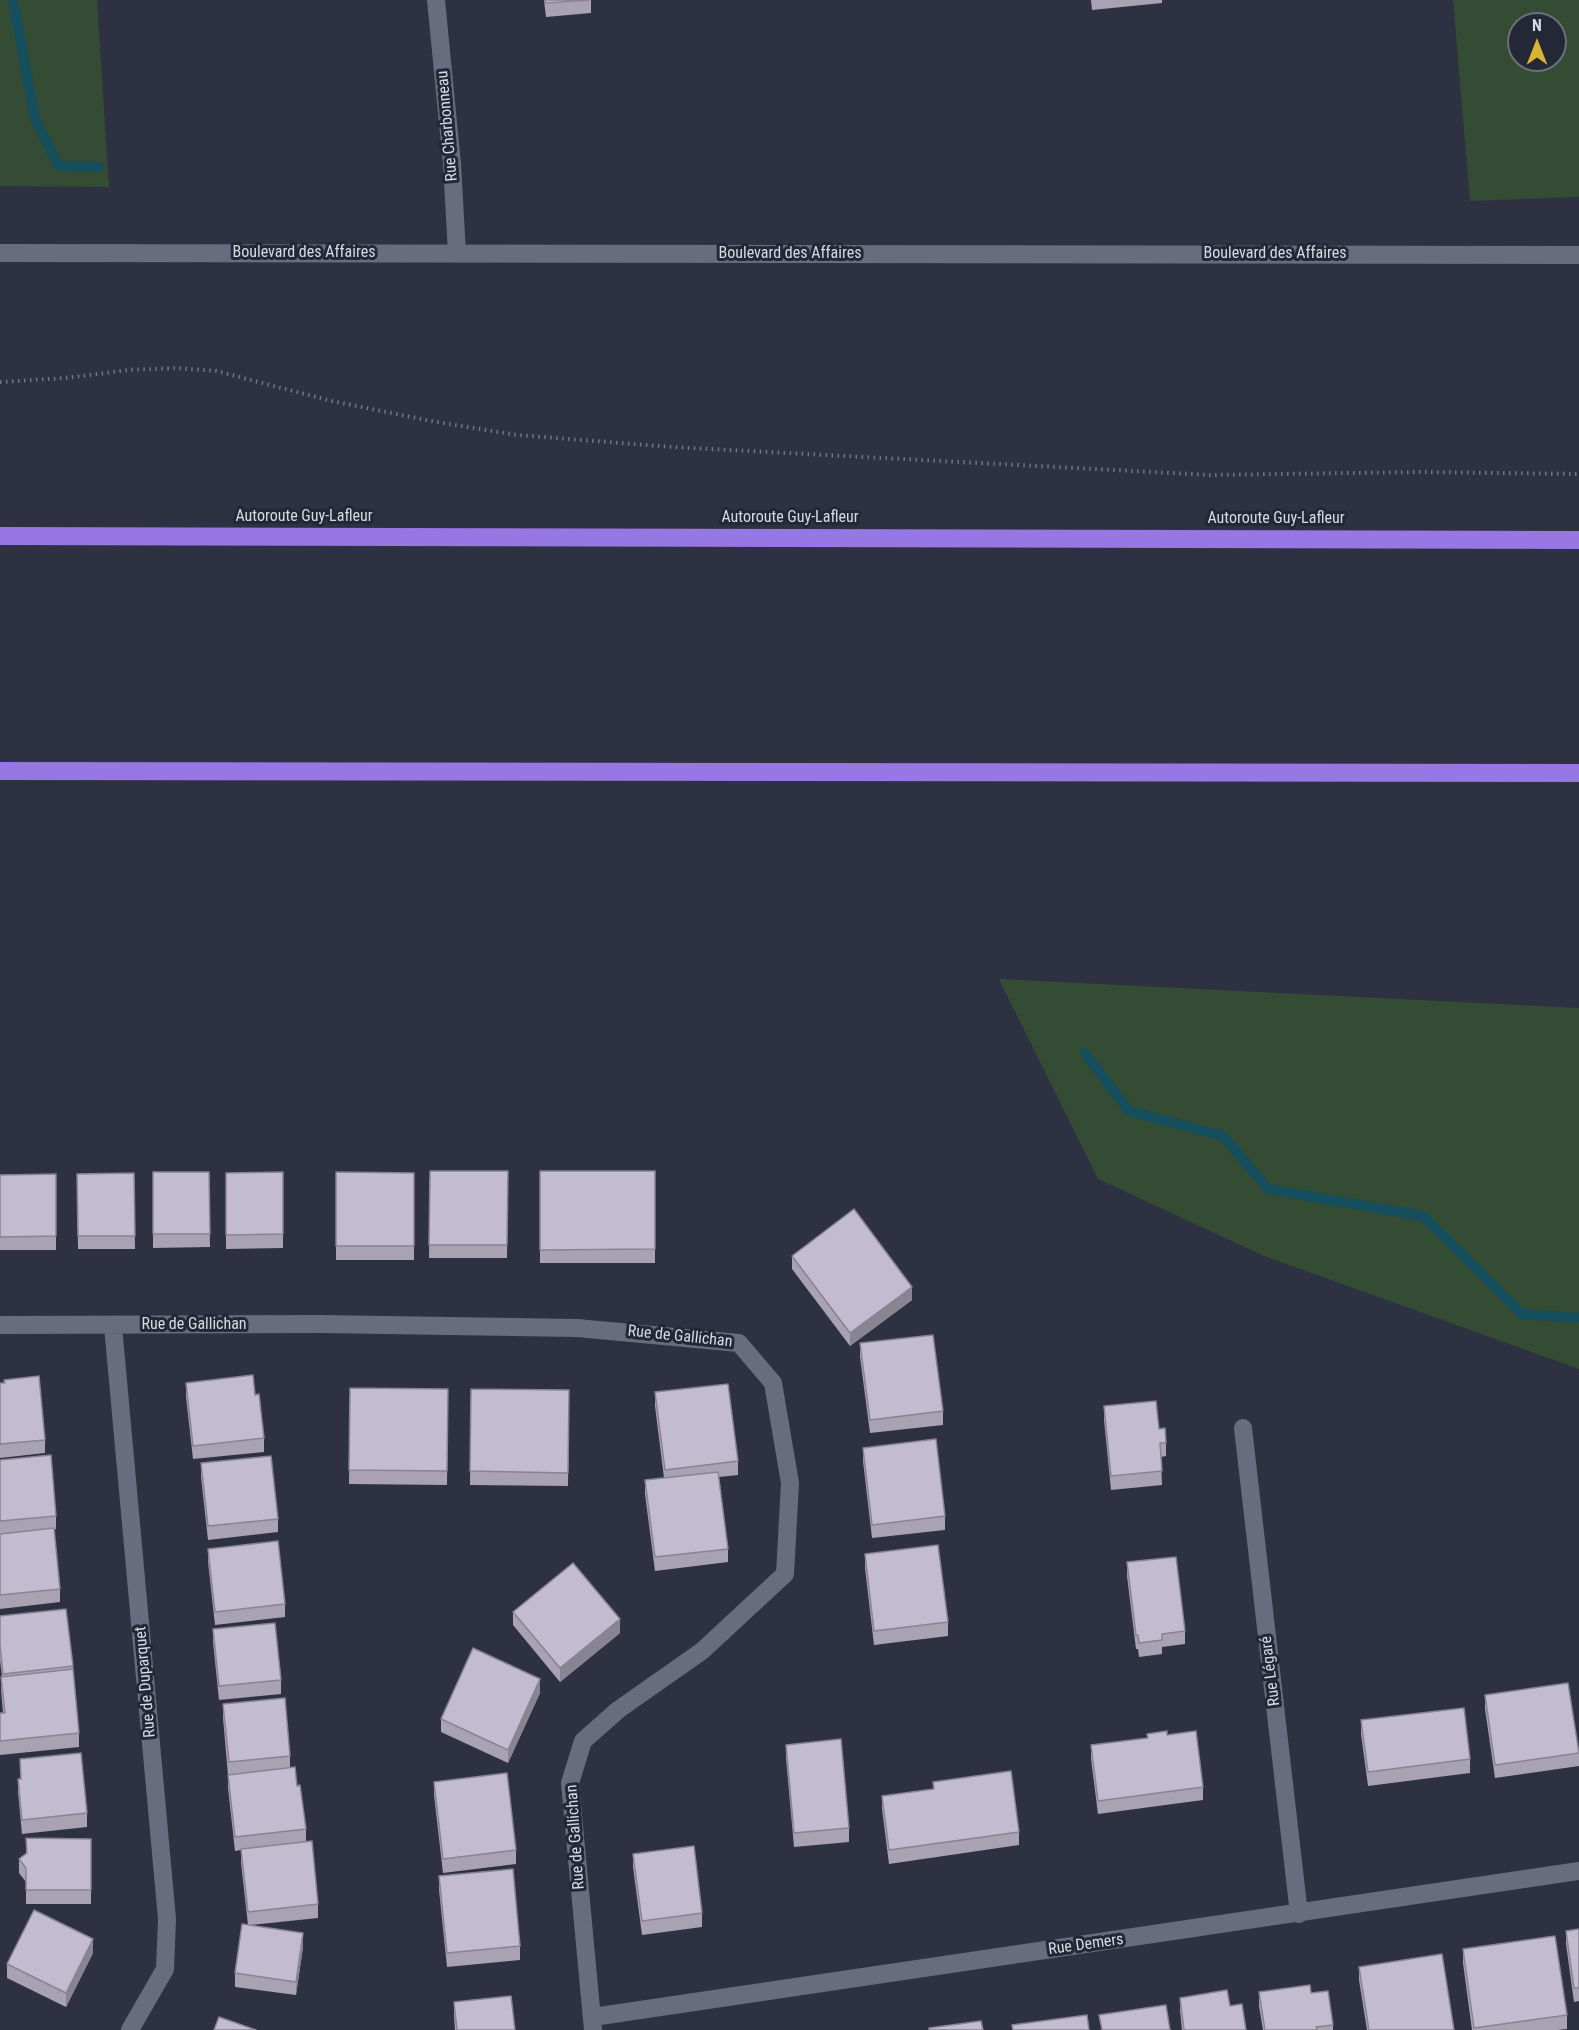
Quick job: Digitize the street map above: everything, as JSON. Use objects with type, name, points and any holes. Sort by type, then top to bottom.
[{"type":"highway","name":"Autoroute Guy-Lafleur","points":[[0,536],[1579,540]]},
{"type":"highway","points":[[0,771],[1579,773]]},
{"type":"street","name":"Rue Charbonneau","points":[[436,0],[453,164],[457,253]]},
{"type":"street","name":"Boulevard des Affaires","points":[[0,253],[1579,255]]},
{"type":"street","name":"Rue de Gallichan","points":[[0,1325],[392,1325],[577,1328],[739,1343],[773,1383],[790,1483],[785,1574],[702,1652],[618,1710],[583,1741],[570,1783],[593,2023]]},
{"type":"street","name":"Rue de Duparquet","points":[[113,1326],[167,1919],[165,1969],[130,2030]]},
{"type":"street","name":"Rue Légaré","points":[[1243,1428],[1299,1914]]},
{"type":"street","name":"Rue Demers","points":[[593,2023],[1579,1871]]},
{"type":"path","points":[[0,382],[66,378],[128,369],[197,369],[216,371],[332,401],[517,435],[672,447],[1210,475],[1421,472],[1579,474]]},
{"type":"green space","points":[[0,0],[97,0],[109,187],[0,186]]},
{"type":"green space","points":[[1453,0],[1579,0],[1579,197],[1470,201]]},
{"type":"green space","points":[[999,979],[1579,1008],[1579,1369],[1264,1256],[1098,1179]]},
{"type":"building","points":[[545,0],[589,0],[546,3]]},
{"type":"building","points":[[430,1171],[508,1171],[507,1245],[429,1245]]},
{"type":"building","points":[[540,1171],[655,1171],[655,1249],[540,1250]]},
{"type":"building","points":[[153,1172],[209,1172],[210,1234],[153,1234]]},
{"type":"building","points":[[283,1172],[283,1234],[226,1235],[226,1173]]},
{"type":"building","points":[[336,1172],[414,1173],[414,1246],[336,1246]]},
{"type":"building","points":[[134,1173],[135,1236],[78,1236],[77,1174]]},
{"type":"building","points":[[56,1174],[56,1236],[0,1237],[0,1175]]},
{"type":"building","points":[[854,1209],[912,1287],[850,1333],[792,1256]]},
{"type":"building","points":[[933,1335],[943,1411],[870,1420],[860,1343]]},
{"type":"building","points":[[253,1375],[255,1395],[259,1394],[264,1438],[193,1446],[186,1383]]},
{"type":"building","points":[[39,1376],[45,1440],[0,1444],[0,1383],[5,1383],[4,1380]]},
{"type":"building","points":[[728,1384],[738,1461],[665,1470],[655,1392]]},
{"type":"building","points":[[350,1388],[448,1389],[447,1471],[349,1470]]},
{"type":"building","points":[[471,1389],[569,1390],[568,1473],[470,1471]]},
{"type":"building","points":[[1156,1401],[1159,1429],[1165,1428],[1166,1443],[1160,1443],[1162,1471],[1111,1476],[1104,1406]]},
{"type":"building","points":[[936,1439],[945,1516],[872,1525],[863,1448]]},
{"type":"building","points":[[51,1455],[56,1516],[0,1521],[0,1460]]},
{"type":"building","points":[[271,1456],[278,1519],[208,1526],[201,1463]]},
{"type":"building","points":[[718,1472],[728,1549],[655,1557],[645,1480]]},
{"type":"building","points":[[54,1528],[60,1589],[0,1595],[0,1534]]},
{"type":"building","points":[[278,1541],[285,1604],[215,1612],[208,1549]]},
{"type":"building","points":[[938,1545],[948,1622],[874,1631],[865,1554]]},
{"type":"building","points":[[1176,1557],[1185,1631],[1162,1634],[1162,1640],[1139,1643],[1127,1562]]},
{"type":"building","points":[[573,1563],[620,1619],[560,1668],[513,1612]]},
{"type":"building","points":[[66,1609],[73,1666],[3,1674],[0,1616]]},
{"type":"building","points":[[275,1623],[281,1680],[219,1686],[213,1629]]},
{"type":"building","points":[[473,1648],[540,1679],[508,1750],[441,1719]]},
{"type":"building","points":[[73,1669],[79,1733],[0,1741],[0,1713],[5,1713],[1,1677]]},
{"type":"building","points":[[1568,1683],[1579,1753],[1495,1765],[1485,1695]]},
{"type":"building","points":[[285,1698],[290,1756],[229,1762],[223,1704]]},
{"type":"building","points":[[1464,1708],[1470,1759],[1368,1772],[1361,1720]]},
{"type":"building","points":[[1167,1731],[1167,1735],[1196,1731],[1203,1787],[1098,1801],[1091,1745],[1148,1738],[1147,1734]]},
{"type":"building","points":[[841,1739],[849,1828],[794,1833],[786,1745]]},
{"type":"building","points":[[81,1753],[87,1813],[22,1820],[18,1779],[21,1779],[20,1759]]},
{"type":"building","points":[[295,1767],[306,1829],[235,1837],[228,1775]]},
{"type":"building","points":[[1011,1771],[1019,1832],[889,1850],[882,1796],[934,1789],[933,1782]]},
{"type":"building","points":[[507,1773],[516,1850],[443,1859],[434,1782]]},
{"type":"building","points":[[26,1838],[91,1839],[91,1890],[26,1890],[26,1868],[19,1859],[27,1853]]},
{"type":"building","points":[[312,1841],[318,1904],[248,1912],[241,1849]]},
{"type":"building","points":[[694,1846],[702,1913],[642,1921],[633,1854]]},
{"type":"building","points":[[513,1869],[520,1946],[447,1953],[439,1876]]},
{"type":"building","points":[[34,1910],[93,1939],[66,1993],[7,1964]]},
{"type":"building","points":[[242,1924],[303,1933],[296,1982],[235,1973]]},
{"type":"building","points":[[1579,1929],[1579,1988],[1574,1988],[1566,1931]]},
{"type":"building","points":[[1555,1936],[1567,2015],[1474,2028],[1463,1949]]},
{"type":"building","points":[[1442,1954],[1454,2030],[1369,2030],[1359,1967]]},
{"type":"building","points":[[1310,1985],[1311,1993],[1328,1991],[1333,2025],[1316,2027],[1317,2030],[1265,2030],[1259,1992]]},
{"type":"building","points":[[1227,1990],[1230,2006],[1242,2004],[1246,2030],[1184,2030],[1180,1998]]},
{"type":"building","points":[[511,1996],[515,2030],[457,2030],[454,2002]]},
{"type":"building","points":[[1166,2005],[1170,2030],[1102,2030],[1099,2015]]},
{"type":"building","points":[[1087,2015],[1089,2030],[1013,2030],[1012,2025]]},
{"type":"building","points":[[219,2017],[256,2030],[214,2030]]},
{"type":"building","points":[[981,2021],[983,2030],[929,2030],[929,2028]]},
{"type":"waterway","points":[[13,0],[35,119],[59,166],[99,167]]},
{"type":"waterway","points":[[1085,1053],[1129,1111],[1223,1136],[1268,1189],[1423,1216],[1522,1314],[1579,1318]]}]
